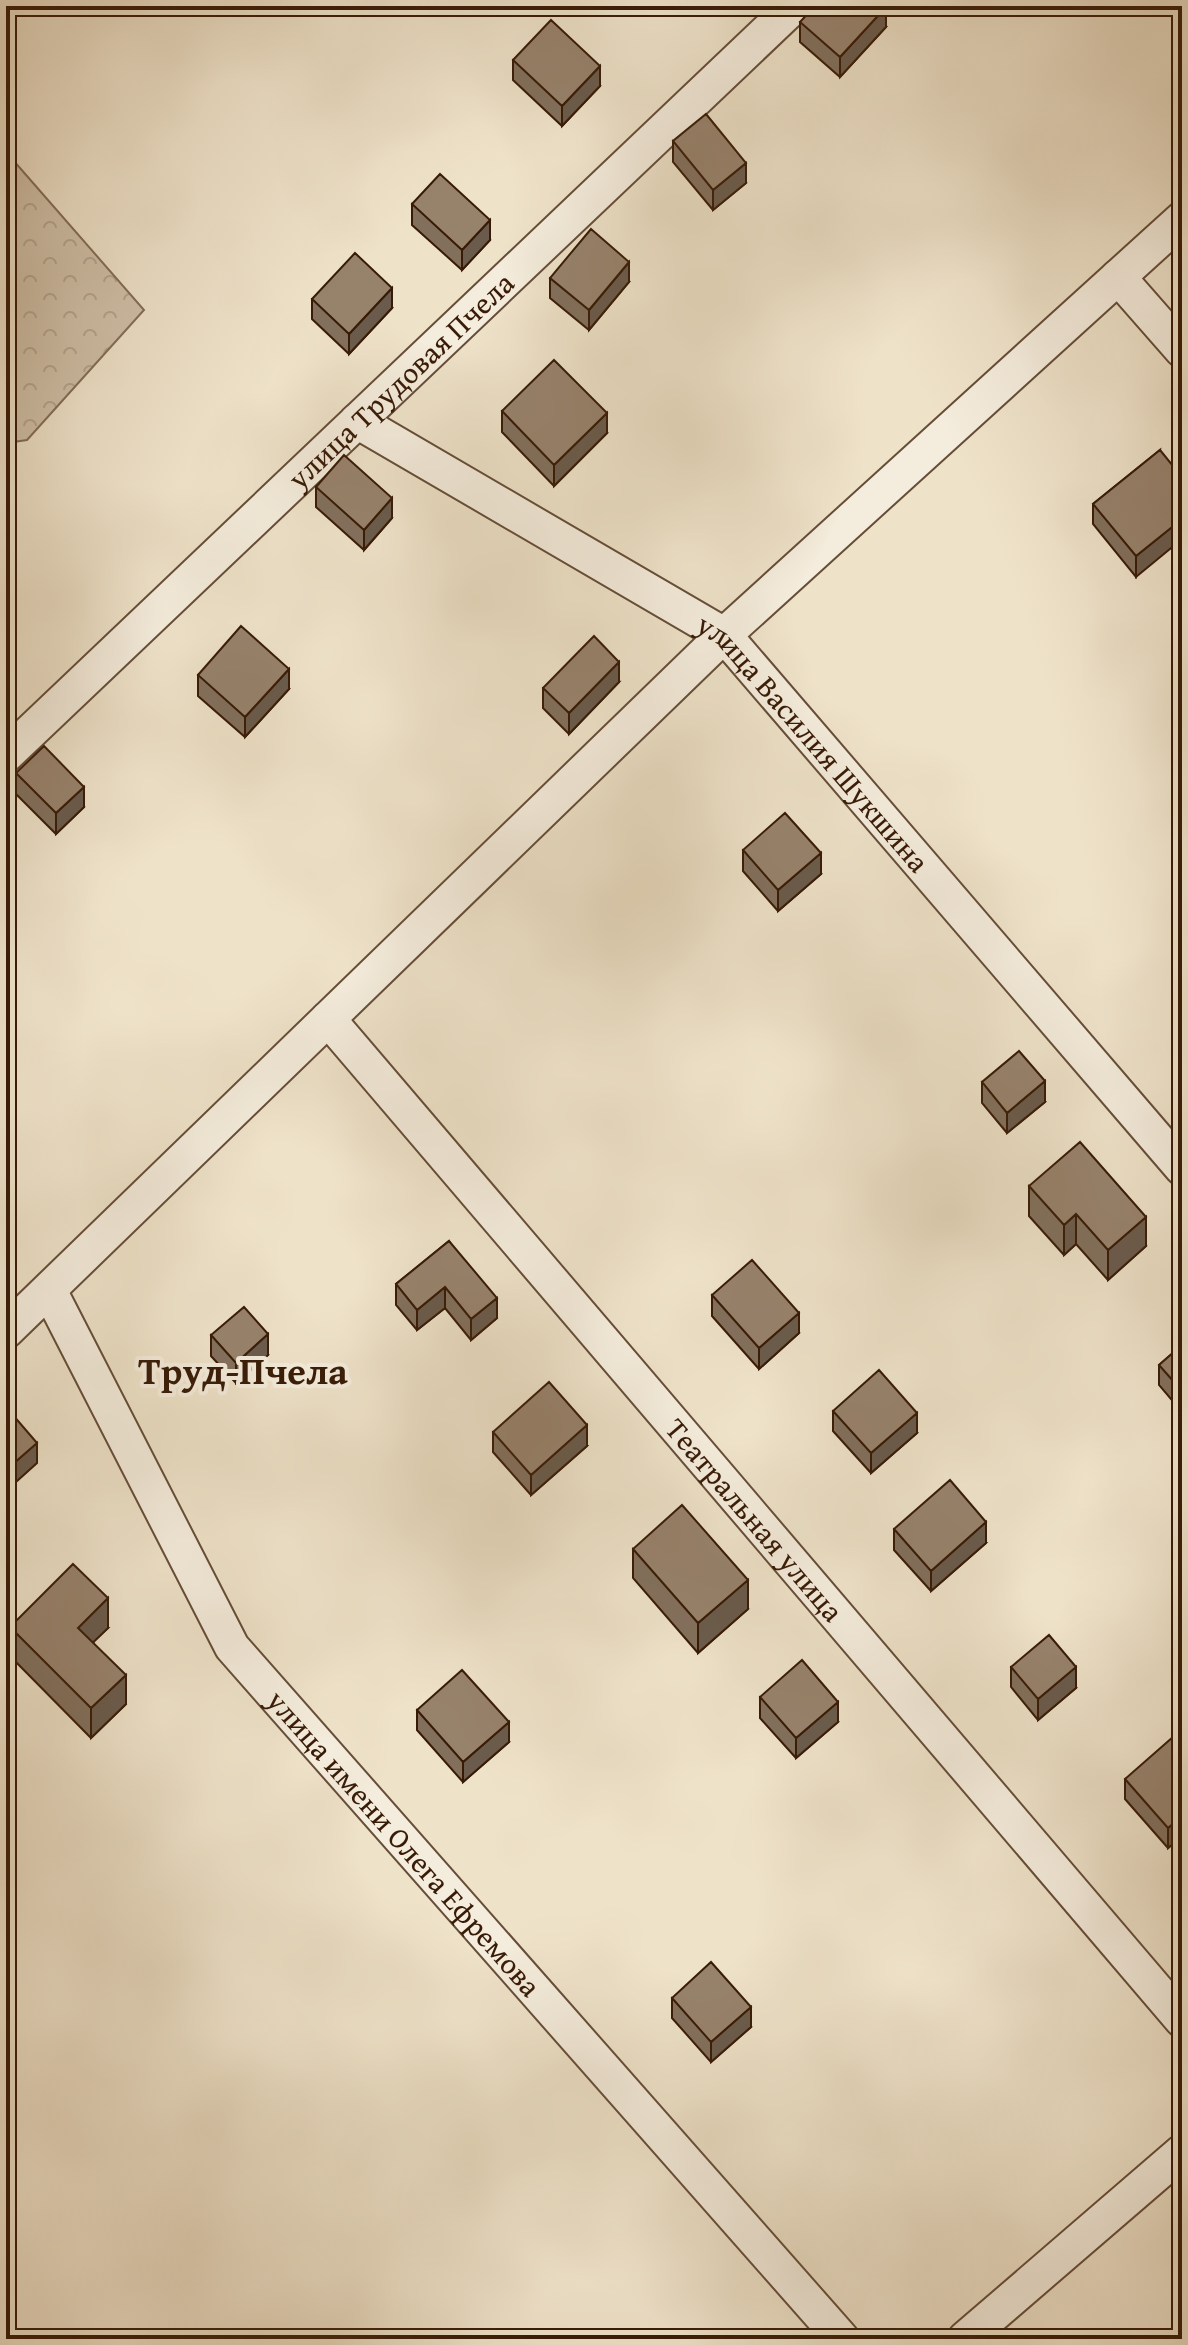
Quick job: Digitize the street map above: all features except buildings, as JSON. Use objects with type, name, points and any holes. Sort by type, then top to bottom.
[{"type":"street","name":"улица Трудовая Пчела","points":[[6,755],[794,6]]},
{"type":"street","points":[[6,1331],[724,635],[1182,219]]},
{"type":"street","points":[[1118,277],[1182,350]]},
{"type":"street","name":"улица Василия Шукшина","points":[[357,421],[724,635],[1182,1168]]},
{"type":"street","name":"Театральная улица","points":[[328,1019],[1182,2020]]},
{"type":"street","name":"улица имени Олега Ефремова","points":[[49,1290],[232,1647],[842,2339]]},
{"type":"street","points":[[965,2339],[1182,2152]]},
{"type":"green space","points":[[6,152],[144,310],[27,440],[6,443]]},
{"type":"district","name":"Труд-Пчела","points":[[243,1370]]}]
